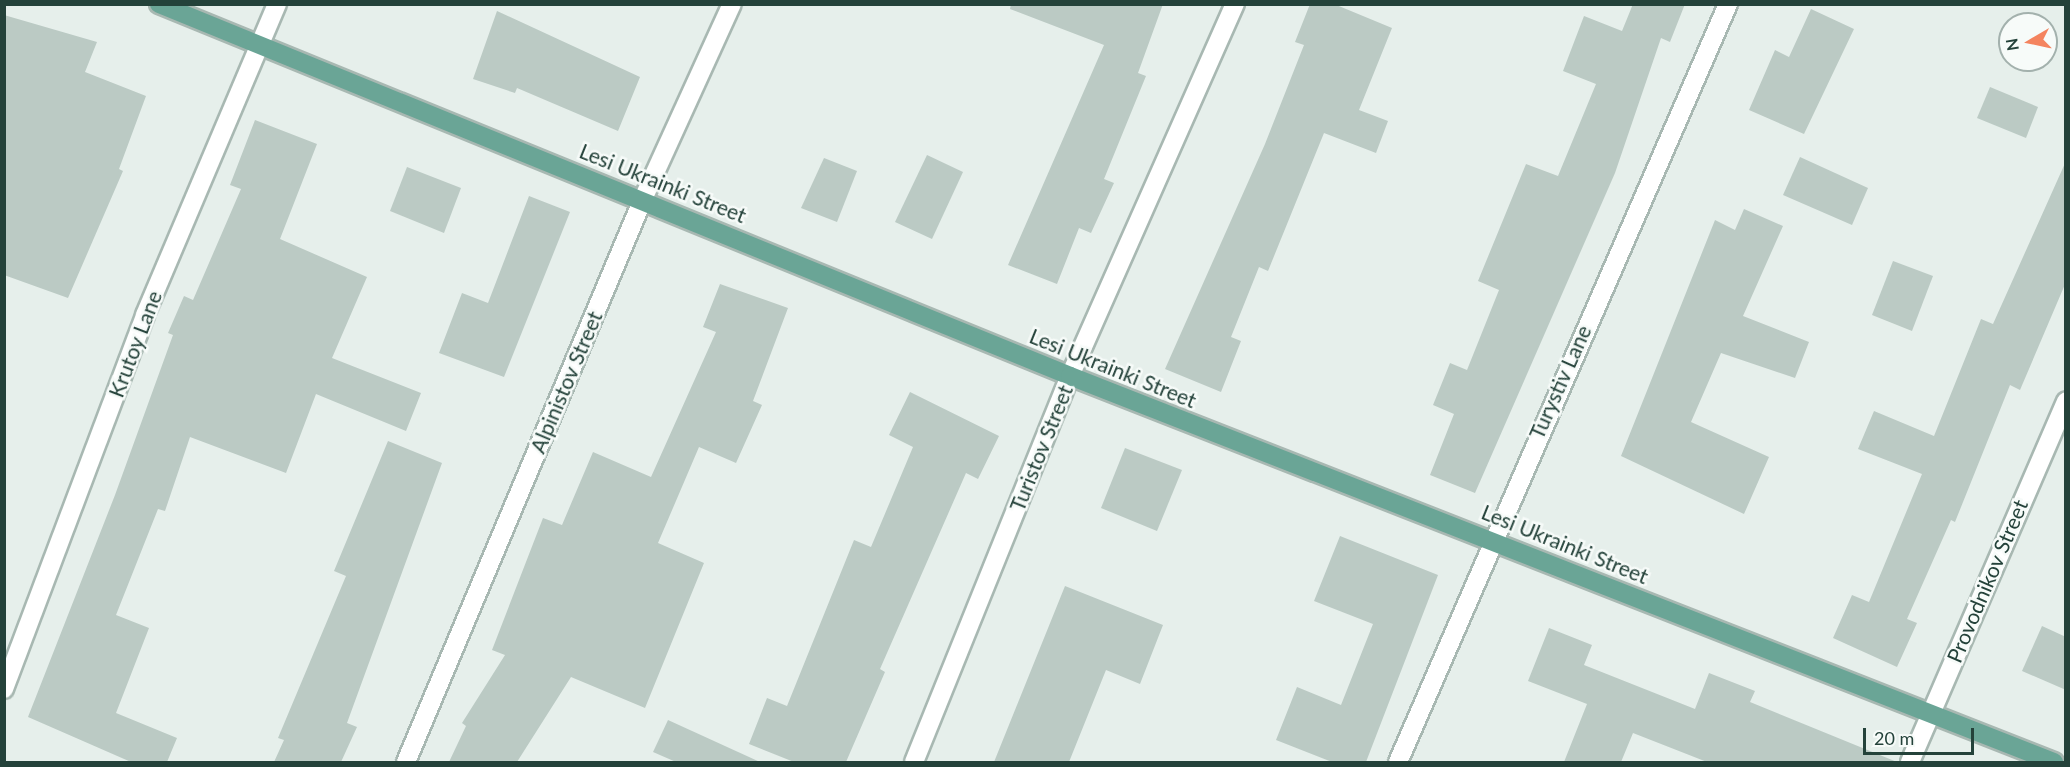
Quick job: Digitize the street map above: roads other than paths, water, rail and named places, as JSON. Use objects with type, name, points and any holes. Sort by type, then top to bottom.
[{"type":"main road","name":"Lesi Ukrainki Street","points":[[159,4],[644,199],[1070,376],[1491,539],[2054,762]]},
{"type":"street","name":"Krutoy Lane","points":[[4,689],[145,315],[278,4]]},
{"type":"street","name":"Alpinistov Street","points":[[406,762],[644,199],[732,4]]},
{"type":"street","name":"Turistov Street","points":[[914,762],[1070,376],[1235,4]]},
{"type":"street","name":"Turystiv Lane","points":[[1398,762],[1491,539],[1728,4]]},
{"type":"street","name":"Provodnikov Street","points":[[1910,762],[2066,401]]}]
